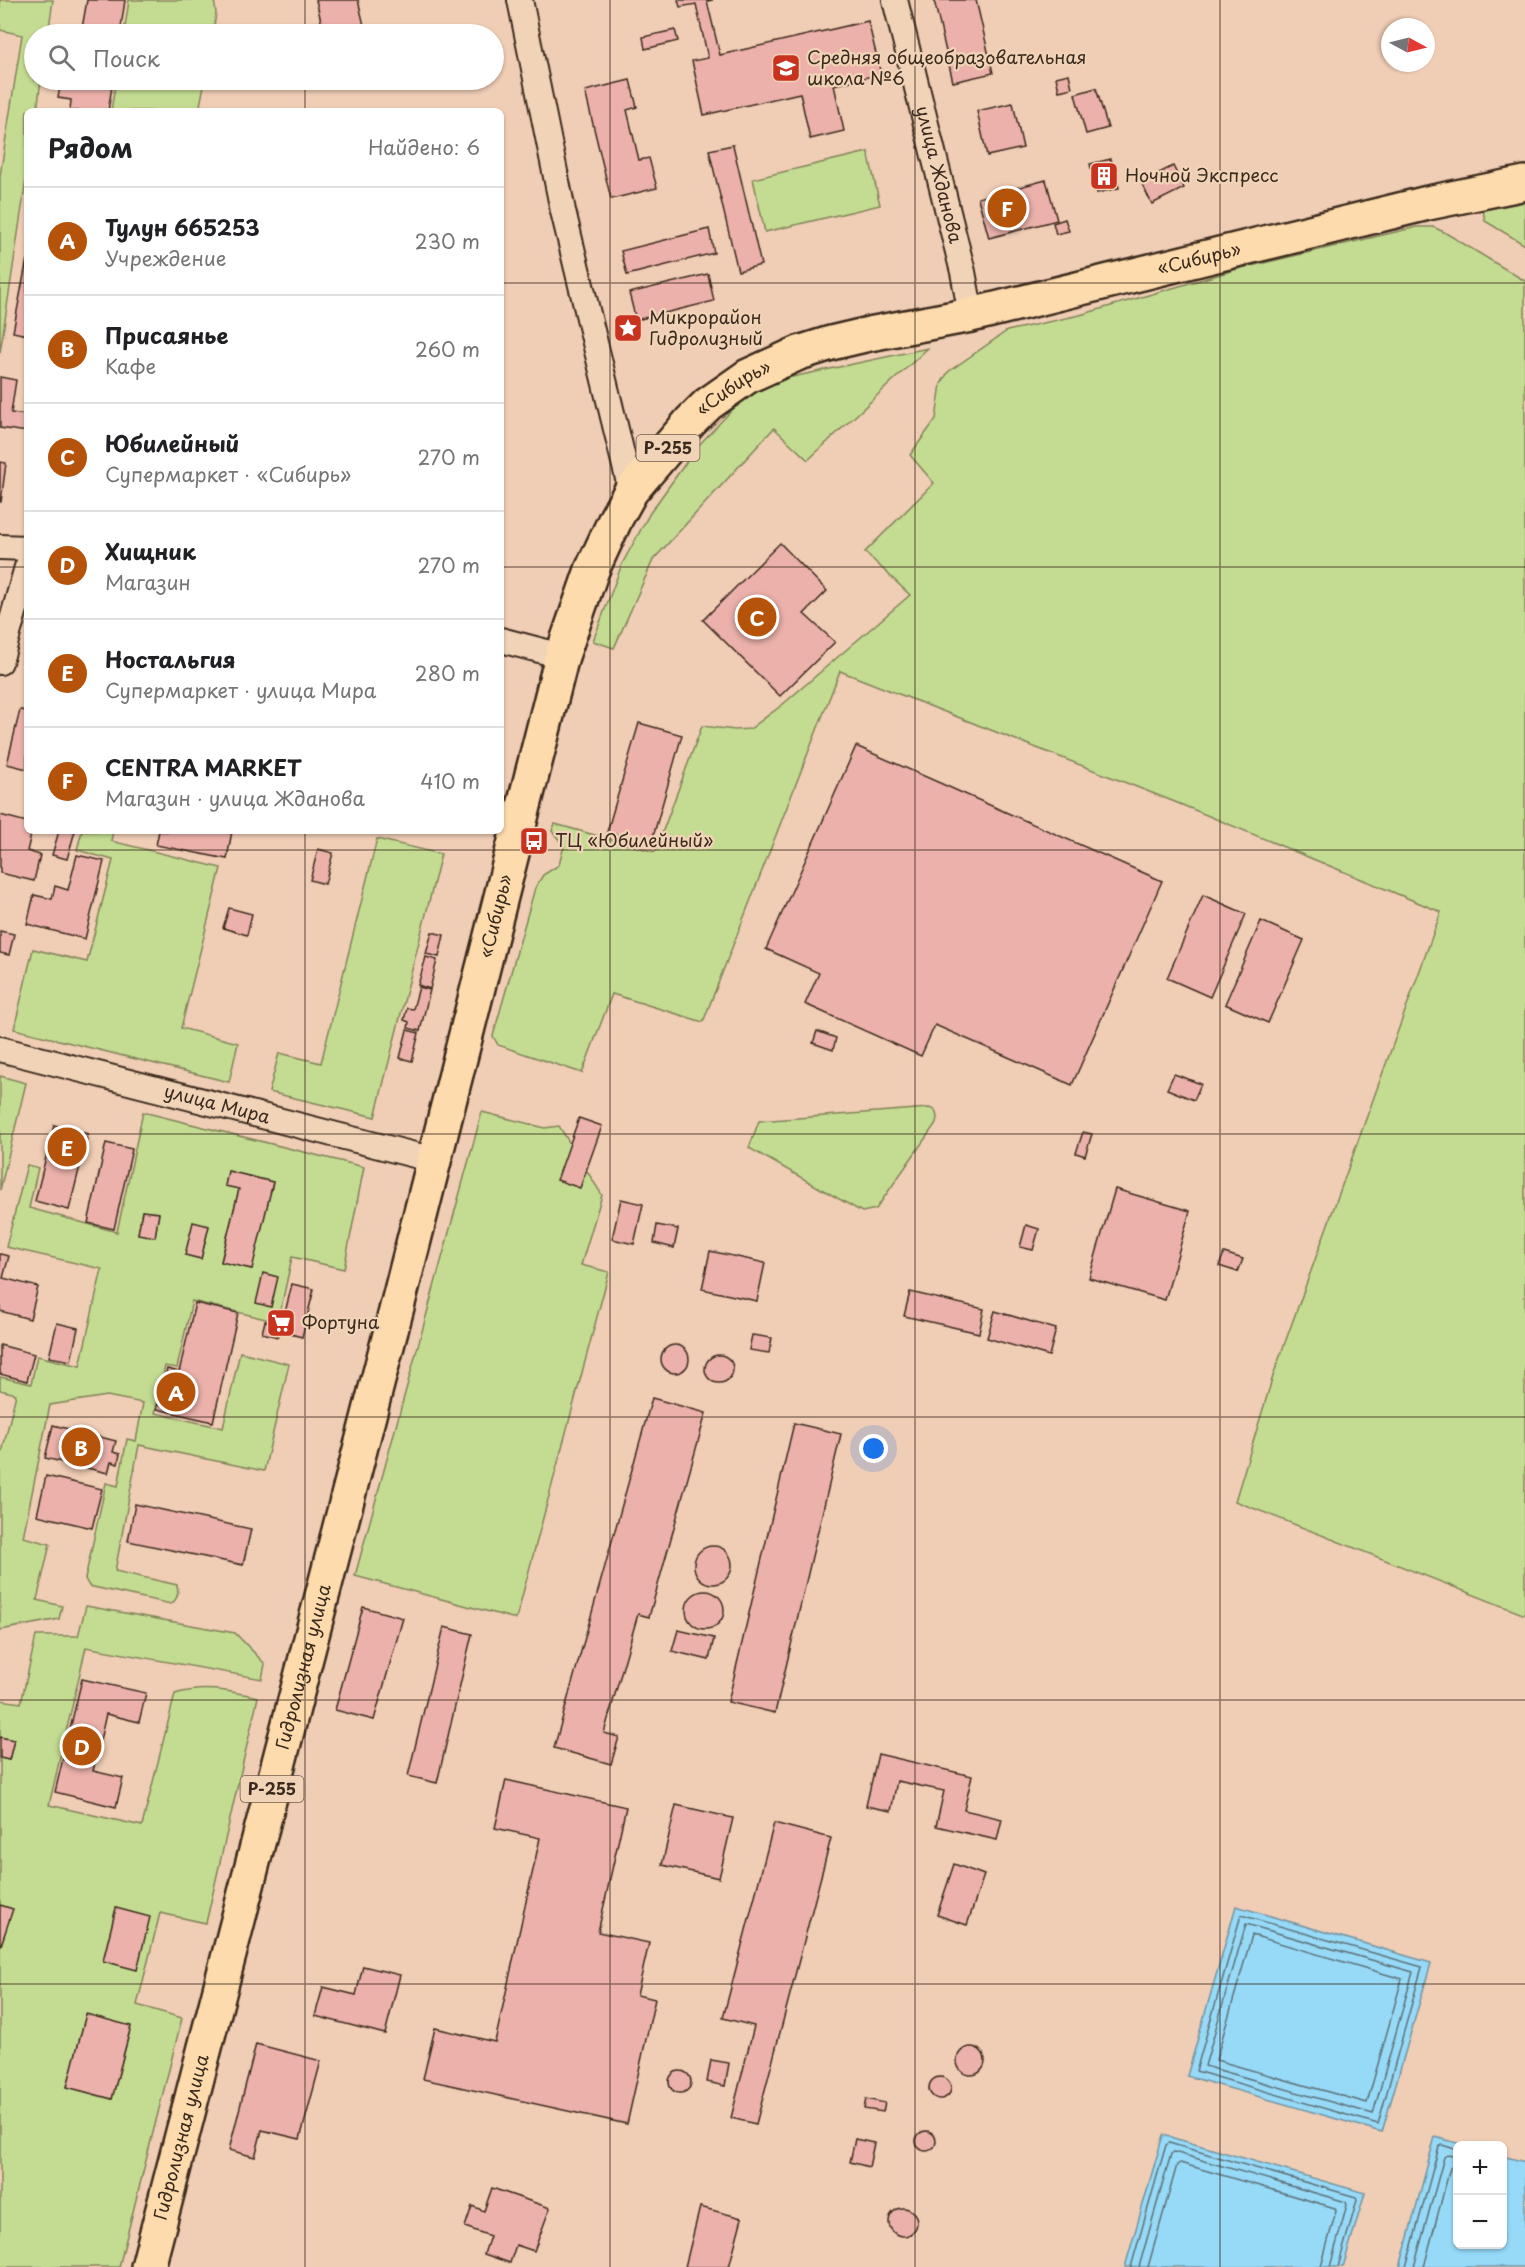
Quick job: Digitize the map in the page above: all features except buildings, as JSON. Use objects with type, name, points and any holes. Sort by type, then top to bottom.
[{"type":"highway","name":"«Сибирь»","points":[[396,1311],[562,656],[592,570],[631,491],[696,416],[727,389],[748,376],[799,353],[831,343],[971,315],[1428,203],[1525,183]]},
{"type":"highway","name":"Гидролизная улица","points":[[148,2267],[396,1311]]},
{"type":"street","points":[[520,0],[563,211],[631,491]]},
{"type":"street","name":"улица Жданова","points":[[895,0],[963,272],[971,315]]},
{"type":"street","points":[[0,547],[24,548]]},
{"type":"street","points":[[0,662],[24,578]]},
{"type":"street","points":[[504,641],[562,656]]},
{"type":"street","name":"улица Мира","points":[[0,1049],[434,1160]]},
{"type":"green space","points":[[0,0],[53,0],[49,24],[24,24],[24,90],[40,90],[37,108],[24,108],[24,194],[0,353],[0,176],[22,35],[0,30]]},
{"type":"green space","points":[[129,0],[214,0],[214,24],[125,24]]},
{"type":"green space","points":[[114,90],[203,90],[200,108],[111,108]]},
{"type":"green space","points":[[868,152],[880,205],[765,232],[753,179]]},
{"type":"green space","points":[[1525,202],[1525,245],[1485,221],[1483,210]]},
{"type":"green space","points":[[1417,227],[1433,227],[1444,232],[1525,281],[1525,1615],[1235,1501],[1274,1373],[1441,912],[1175,802],[840,671],[703,1022],[612,994],[582,1073],[498,1045],[493,1036],[535,888],[543,875],[559,865],[564,846],[552,831],[555,824],[655,852],[702,726],[735,730],[750,729],[782,705],[910,595],[865,552],[934,483],[910,455],[936,419],[941,384],[948,372],[1007,331],[1080,315],[1238,269]]},
{"type":"green space","points":[[928,348],[808,460],[774,428],[653,560],[614,648],[593,641],[622,564],[650,513],[697,447],[733,409],[753,394],[783,379]]},
{"type":"green space","points":[[81,834],[112,834],[111,841],[221,868],[181,1028],[238,1043],[229,1082],[14,1029],[33,949],[87,962],[113,860],[77,850]]},
{"type":"green space","points":[[377,839],[441,854],[375,1117],[269,1092],[279,1053],[321,1063]]},
{"type":"green space","points":[[0,1076],[26,1083],[0,1190]]},
{"type":"green space","points":[[929,1108],[935,1110],[936,1123],[876,1209],[862,1212],[749,1148],[759,1121]]},
{"type":"green space","points":[[143,1112],[364,1167],[344,1269],[292,1257],[278,1322],[192,1301],[177,1368],[165,1366],[155,1413],[223,1428],[240,1352],[289,1364],[264,1471],[139,1445],[115,1571],[177,1585],[177,1598],[171,1604],[89,1586],[85,1579],[106,1483],[118,1486],[127,1439],[136,1441],[143,1403],[107,1396],[50,1405],[23,1537],[50,1544],[37,1600],[62,1606],[59,1619],[0,1630],[0,1461],[16,1394],[0,1390],[0,1377],[31,1384],[37,1356],[80,1366],[102,1269],[6,1247],[27,1165],[38,1168],[29,1208],[117,1232]],"holes":[[[229,1171],[273,1182],[251,1269],[221,1261],[239,1189],[225,1186]],[[142,1211],[159,1214],[155,1237],[138,1234]],[[209,1226],[201,1259],[185,1255]]]},
{"type":"green space","points":[[482,1112],[545,1128],[559,1126],[602,1195],[581,1265],[609,1272],[516,1619],[355,1576]]},
{"type":"green space","points":[[86,1606],[235,1633],[265,1664],[262,1679],[86,1647],[49,1805],[142,1826],[175,1694],[206,1689],[258,1697],[206,1923],[160,1913],[137,2005],[182,2018],[119,2267],[0,2267],[0,1948],[12,1909],[0,1905],[0,1758],[9,1760],[14,1740],[0,1737],[0,1700],[21,1703],[36,1636],[78,1636]],"holes":[[[116,1909],[137,1969],[103,1961]],[[86,2015],[131,2027],[112,2099],[67,2087]]]},
{"type":"water","points":[[1236,1906],[1431,1963],[1382,2132],[1187,2076]]},
{"type":"water","points":[[1163,2135],[1365,2193],[1343,2267],[1125,2267]]},
{"type":"water","points":[[1435,2137],[1453,2142],[1453,2249],[1507,2249],[1507,2157],[1525,2162],[1525,2267],[1400,2267]]},
{"type":"place","name":"Средняя общеобразовательная школа №6","points":[[786,68]]},
{"type":"place","name":"Ночной Экспресс","points":[[1104,176]]},
{"type":"place","name":"CENTRA MARKET","points":[[1007,208]]},
{"type":"place","name":"Микрорайон Гидролизный","points":[[628,328]]},
{"type":"place","name":"Юбилейный","points":[[757,617]]},
{"type":"place","name":"ТЦ «Юбилейный»","points":[[534,841]]},
{"type":"place","name":"Ностальгия","points":[[67,1147]]},
{"type":"place","name":"Фортуна","points":[[281,1323]]},
{"type":"place","name":"Тулун 665253","points":[[176,1392]]},
{"type":"place","name":"Присаянье","points":[[81,1447]]},
{"type":"place","name":"Хищник","points":[[82,1746]]}]
